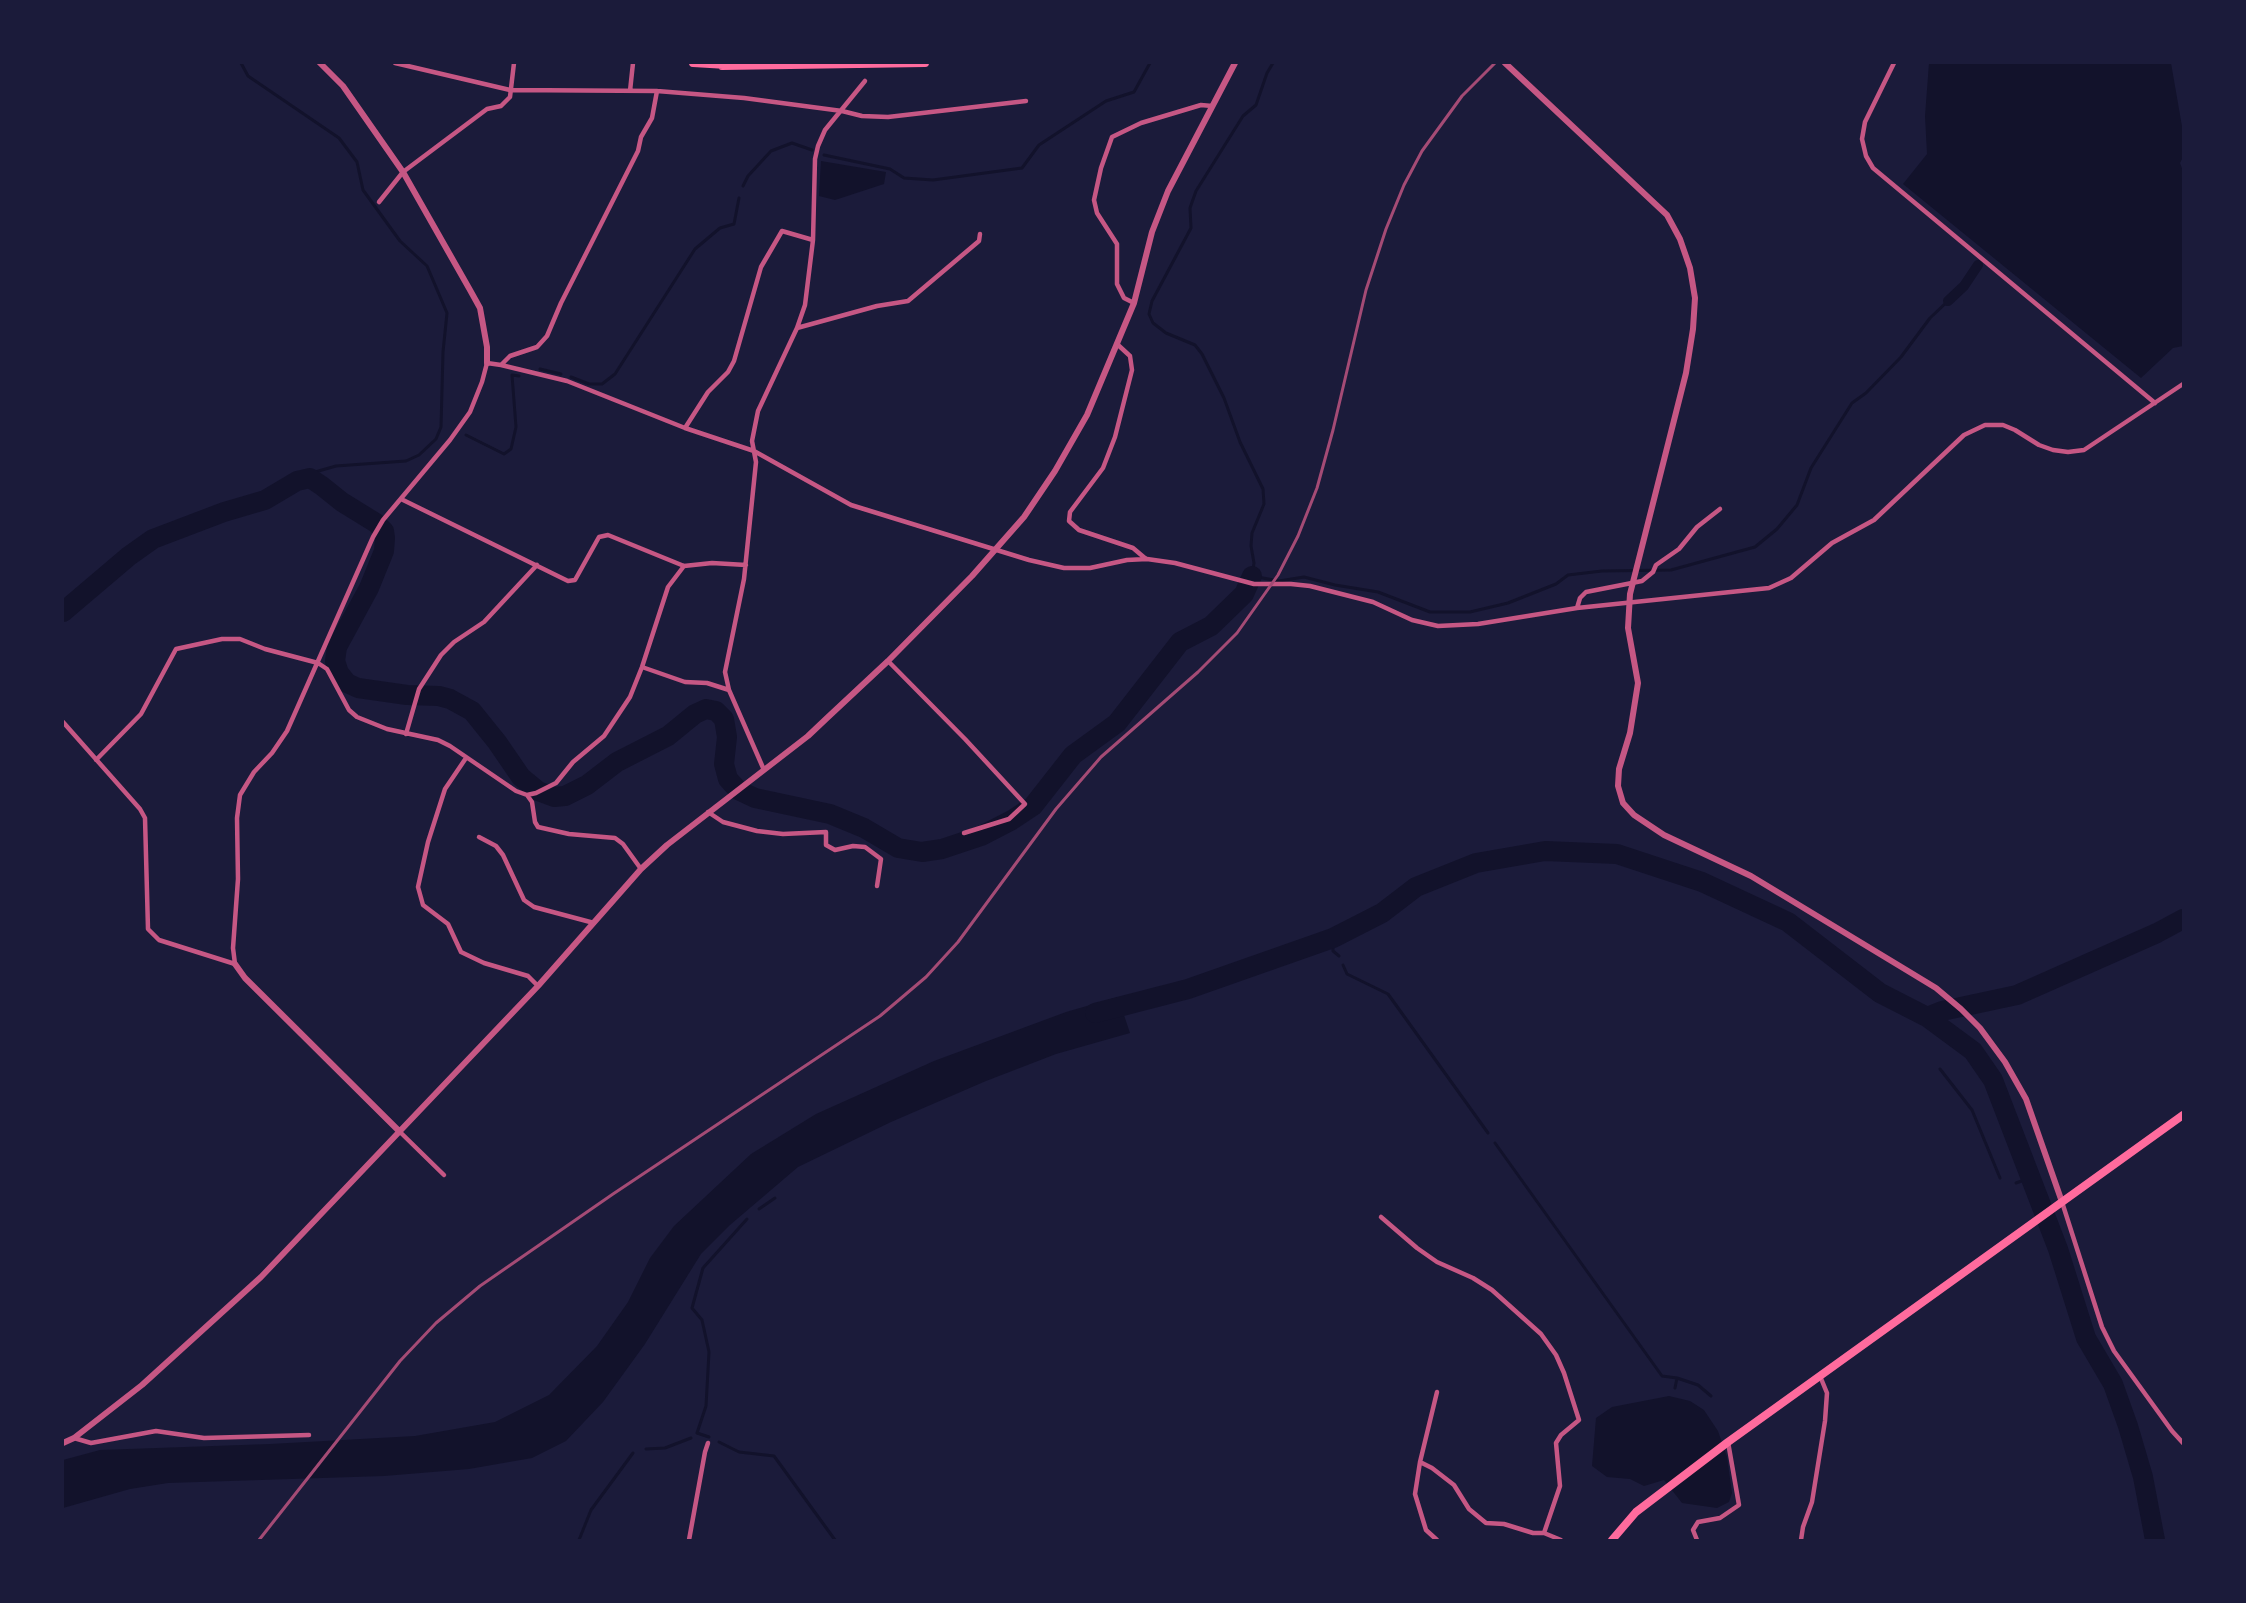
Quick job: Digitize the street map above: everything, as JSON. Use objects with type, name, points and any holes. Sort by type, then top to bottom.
[{"type":"main road","points":[[693,63],[722,66],[926,63]]},
{"type":"main road","points":[[722,66],[752,63]]},
{"type":"main road","points":[[1612,1540],[1636,1512],[1728,1442],[2183,1115]]},
{"type":"street","points":[[320,63],[343,86],[403,172],[480,308],[488,347],[487,363],[470,412],[373,537],[287,731],[272,753],[254,772],[240,795],[237,818],[238,879],[233,948],[236,964],[245,978],[444,1175]]},
{"type":"street","points":[[395,63],[510,90],[657,91],[744,98],[842,111],[862,116],[888,117],[1026,101]]},
{"type":"street","points":[[379,202],[403,172],[487,109],[501,106],[510,97],[514,63]]},
{"type":"street","points":[[630,91],[633,63]]},
{"type":"street","points":[[63,1443],[74,1438],[142,1385],[261,1277],[538,986],[641,869],[708,812],[808,736],[888,661],[972,576],[1023,517],[1055,471],[1087,415],[1134,303],[1152,232],[1168,191],[1235,63]]},
{"type":"street","points":[[1504,63],[1666,215],[1680,239],[1690,268],[1695,298],[1686,373],[1649,511],[1630,594],[1628,628],[1638,683],[1632,725],[1618,769],[1618,786],[1623,803],[1634,815],[1664,835],[1751,876],[1936,988],[1980,1028],[2005,1062],[2026,1099],[2098,1317],[2110,1343],[2172,1431],[2183,1443]]},
{"type":"street","points":[[1894,63],[1865,122],[1862,139],[1866,156],[1873,168],[2155,403]]},
{"type":"street","points":[[764,770],[729,690],[725,672],[746,565],[756,462],[752,441],[758,411],[806,305],[813,240],[815,159],[825,130],[865,81]]},
{"type":"street","points":[[501,365],[510,356],[537,347],[547,336],[561,303],[638,151],[641,137],[652,118],[657,91]]},
{"type":"street","points":[[1134,303],[1124,298],[1117,284],[1117,244],[1097,213],[1094,200],[1101,168],[1112,137],[1140,123],[1202,105],[1212,106]]},
{"type":"street","points":[[686,428],[708,392],[728,372],[734,362],[761,267],[782,231],[813,240]]},
{"type":"street","points":[[797,328],[878,306],[908,301],[979,242],[980,234]]},
{"type":"street","points":[[1117,344],[1130,356],[1132,370],[1115,437],[1103,468],[1070,512],[1069,521],[1079,530],[1133,548],[1147,559]]},
{"type":"street","points":[[487,363],[567,381],[686,428],[754,451],[851,505],[1029,560],[1064,568],[1090,568],[1127,560],[1147,559],[1175,563],[1246,583],[1310,586],[1374,602],[1412,620],[1438,626],[1478,624],[1577,608],[1769,588],[1791,578],[1832,543],[1874,520],[1964,435],[1985,425],[2003,425],[2039,446],[2068,452],[2084,450],[2183,384]]},
{"type":"street","points":[[401,499],[568,581],[575,580],[599,537],[608,535],[684,566],[712,563],[746,565]]},
{"type":"street","points":[[1577,608],[1580,598],[1586,591],[1642,581],[1653,572],[1656,565],[1679,549],[1697,527],[1720,509]]},
{"type":"street","points":[[406,734],[419,689],[441,655],[454,642],[484,622],[537,566]]},
{"type":"street","points":[[96,760],[141,714],[176,649],[222,639],[240,639],[265,649],[318,663],[327,669],[349,710],[357,717],[387,729],[438,740],[516,791],[527,795],[536,793],[556,783],[573,762],[604,736],[630,697],[668,587],[684,566]]},
{"type":"street","points":[[888,661],[1025,804],[1009,819],[964,832]]},
{"type":"street","points":[[642,667],[685,682],[707,683],[729,690]]},
{"type":"street","points":[[63,722],[140,809],[145,818],[148,929],[159,940],[236,964]]},
{"type":"street","points":[[466,758],[446,789],[428,842],[418,887],[423,905],[448,924],[460,952],[484,963],[528,976],[538,986]]},
{"type":"street","points":[[527,795],[532,802],[538,827],[569,834],[615,838],[623,844],[641,869]]},
{"type":"street","points":[[708,812],[723,822],[757,831],[783,834],[826,832],[826,845],[835,850],[854,846],[865,847],[881,859],[877,886]]},
{"type":"street","points":[[479,837],[496,846],[503,855],[524,900],[534,907],[594,923]]},
{"type":"street","points":[[1381,1217],[1437,1262],[1473,1278],[1492,1290],[1540,1334],[1556,1355],[1579,1420],[1561,1435],[1556,1443],[1560,1486],[1544,1533]]},
{"type":"street","points":[[1801,1540],[1812,1502],[1825,1420],[1827,1393],[1820,1376]]},
{"type":"street","points":[[1437,1392],[1414,1494],[1426,1530],[1437,1540]]},
{"type":"street","points":[[74,1438],[91,1443],[156,1431],[204,1438],[309,1435]]},
{"type":"street","points":[[1697,1540],[1693,1530],[1698,1521],[1720,1518],[1739,1505],[1728,1442]]},
{"type":"street","points":[[689,1540],[708,1443]]},
{"type":"street","points":[[1420,1462],[1454,1485],[1469,1509],[1486,1523],[1504,1524],[1533,1533],[1544,1533],[1561,1540]]},
{"type":"shaded area","points":[[1929,63],[2171,63],[2183,132],[2183,157],[2180,163],[2183,171],[2183,346],[2173,348],[2141,378],[1903,184],[1927,154],[1925,116]]},
{"type":"shaded area","points":[[821,161],[886,172],[884,184],[835,200],[819,196]]},
{"type":"shaded area","points":[[1118,997],[1130,1033],[1056,1054],[986,1081],[891,1122],[798,1167],[730,1225],[701,1254],[645,1344],[603,1402],[566,1441],[532,1458],[469,1469],[384,1476],[168,1483],[130,1489],[63,1508],[63,1460],[100,1450],[415,1436],[495,1422],[549,1395],[597,1346],[628,1302],[650,1258],[674,1226],[751,1154],[816,1114],[934,1061],[1066,1012]]},
{"type":"shaded area","points":[[1669,1396],[1690,1401],[1704,1410],[1718,1431],[1727,1457],[1732,1493],[1729,1502],[1717,1508],[1682,1503],[1664,1480],[1644,1486],[1630,1479],[1607,1477],[1592,1466],[1596,1418],[1612,1407]]},
{"type":"waterway","points":[[241,63],[248,76],[339,138],[357,162],[363,190],[400,241],[427,266],[447,313],[443,352],[441,427],[436,439],[419,455],[406,461],[336,466],[315,472],[310,478]]},
{"type":"waterway","points":[[824,155],[890,169],[904,178],[933,180],[1022,168],[1039,145],[1106,101],[1134,92],[1150,63]]},
{"type":"waterway","points":[[1273,63],[1267,73],[1256,105],[1243,116],[1196,191],[1190,208],[1191,228],[1152,301],[1149,314],[1153,323],[1166,333],[1195,345],[1202,354],[1224,398],[1240,442],[1263,489],[1264,504],[1252,533],[1251,546],[1254,563],[1252,576],[1279,581],[1304,577],[1378,592],[1430,612],[1470,612],[1508,603],[1556,584],[1568,575],[1602,571],[1671,570],[1755,547],[1777,529],[1797,505],[1811,468],[1852,403],[1866,393],[1901,357],[1930,318],[1948,301]]},
{"type":"waterway","points":[[743,186],[748,176],[771,151],[792,143],[812,150]]},
{"type":"waterway","points":[[571,377],[589,384],[602,384],[615,374],[695,249],[720,228],[734,224],[739,198]]},
{"type":"waterway","points":[[1948,301],[1964,286],[1978,265]]},
{"type":"waterway","points":[[540,369],[561,374]]},
{"type":"waterway","points":[[466,435],[504,454],[511,449],[516,427],[512,375],[519,376]]},
{"type":"waterway","points":[[63,612],[129,556],[153,539],[224,512],[265,500],[297,481],[310,478],[342,502],[376,523],[384,531],[384,551],[369,588],[337,647],[335,661],[339,673],[347,683],[358,688],[407,695],[439,696],[450,699],[472,711],[521,777],[538,791],[554,797],[565,796],[587,785],[617,762],[668,736],[695,714],[706,709],[716,711],[724,719],[727,737],[724,764],[728,779],[738,790],[755,798],[830,814],[864,828],[898,848],[922,852],[942,849],[981,836],[1033,806],[1073,755],[1117,723],[1180,642],[1211,626],[1244,594],[1252,576]]},
{"type":"waterway","points":[[1095,1013],[1188,989],[1333,938],[1382,913],[1416,887],[1476,863],[1545,851],[1617,854],[1702,882],[1788,922],[1880,993],[1927,1017],[1973,1051],[1993,1080],[2058,1249],[2086,1338],[2113,1384],[2128,1426],[2143,1477],[2155,1540]]},
{"type":"waterway","points":[[1927,1017],[1942,1011],[2017,995],[2157,933],[2183,919]]},
{"type":"waterway","points":[[1333,938],[1333,951],[1339,956]]},
{"type":"waterway","points":[[1343,965],[1347,974],[1388,994],[1488,1133]]},
{"type":"waterway","points":[[1940,1069],[1972,1110],[2000,1178]]},
{"type":"waterway","points":[[1495,1143],[1662,1376],[1698,1385],[1711,1396]]},
{"type":"waterway","points":[[2016,1183],[2030,1178]]},
{"type":"waterway","points":[[759,1209],[775,1198]]},
{"type":"waterway","points":[[709,1437],[697,1433],[706,1406],[709,1352],[702,1320],[692,1308],[703,1268],[747,1219]]},
{"type":"waterway","points":[[1675,1388],[1677,1378]]},
{"type":"waterway","points":[[646,1449],[665,1448],[691,1438]]},
{"type":"waterway","points":[[719,1442],[739,1452],[774,1456],[835,1540]]},
{"type":"waterway","points":[[579,1540],[591,1510],[633,1453]]},
{"type":"railway","points":[[259,1540],[400,1361],[436,1323],[480,1286],[613,1194],[880,1016],[926,977],[958,942],[1056,809],[1101,757],[1198,672],[1237,633],[1278,575],[1298,536],[1317,488],[1366,290],[1386,229],[1404,185],[1422,151],[1462,96],[1495,63]]}]
